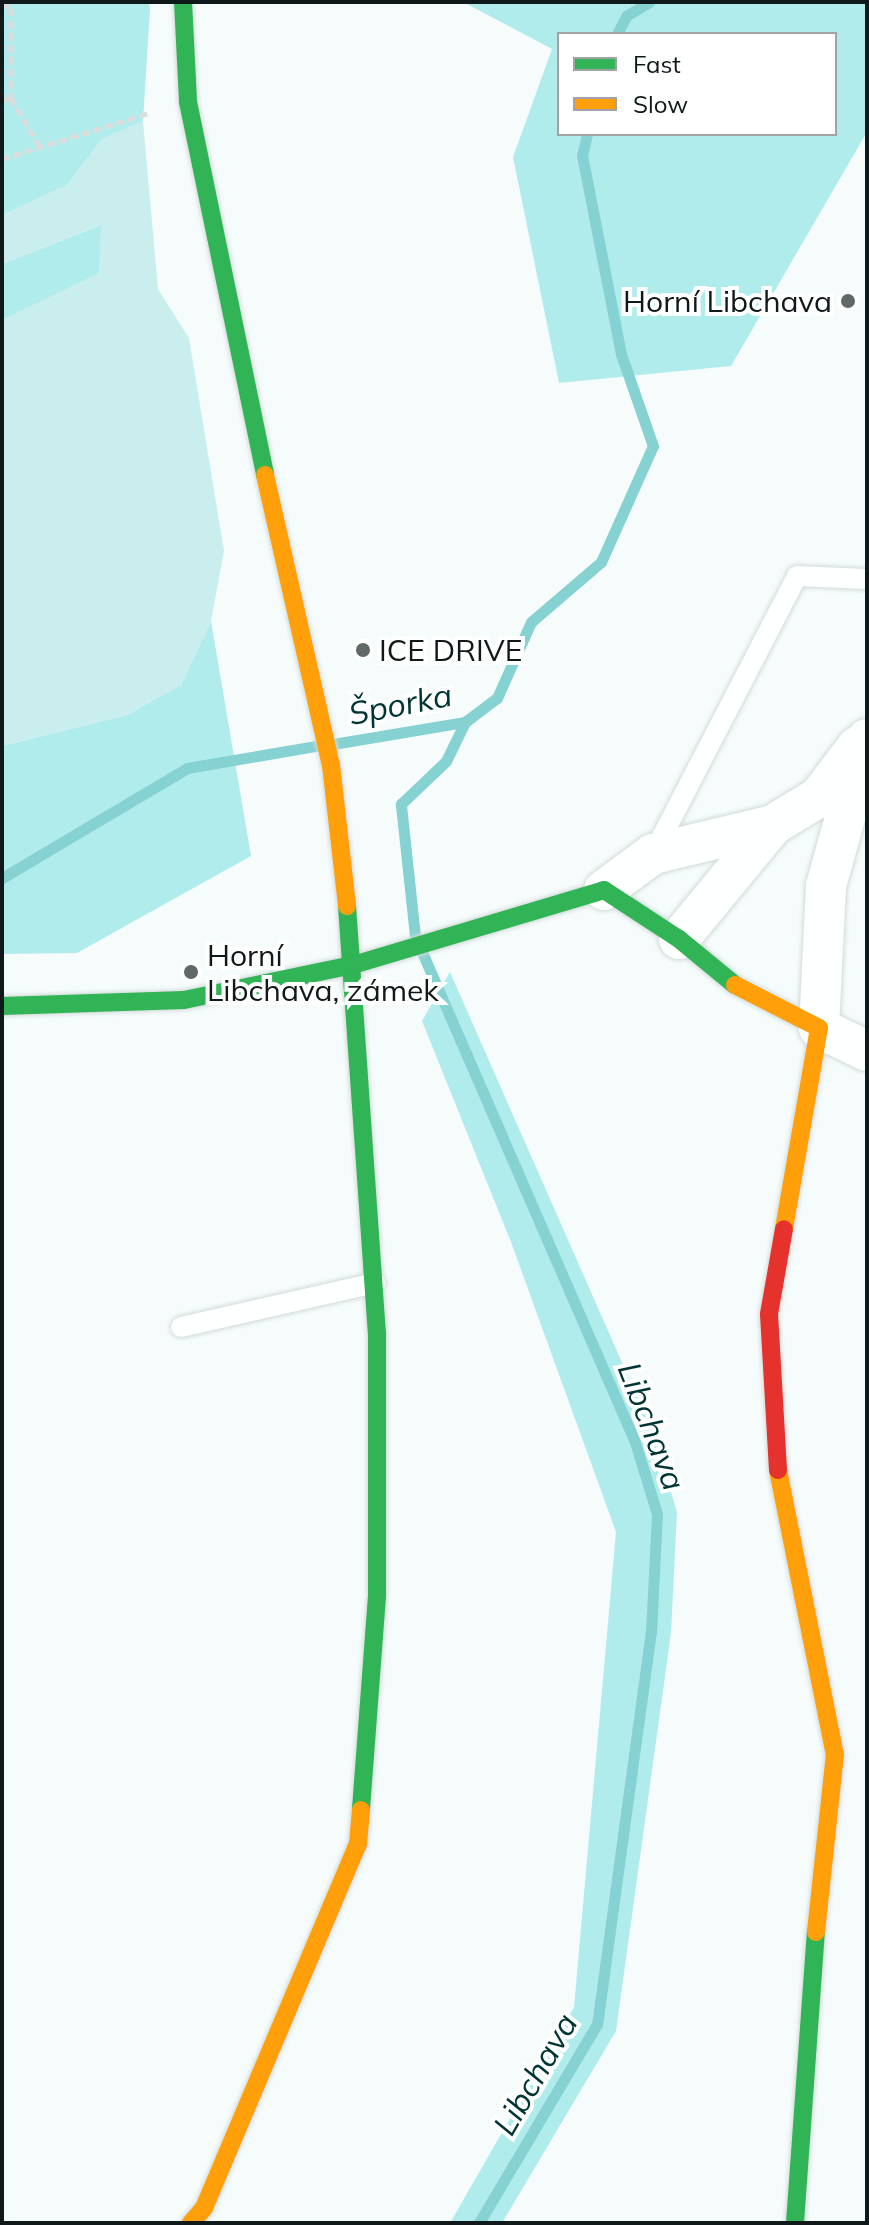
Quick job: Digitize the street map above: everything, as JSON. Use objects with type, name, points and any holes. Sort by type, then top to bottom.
[{"type":"street","points":[[183,2],[188,102],[226,300],[331,765],[353,965],[375,1283],[377,1596],[358,1844],[204,2208],[191,2223]]},
{"type":"street","points":[[2,1006],[184,1000],[353,965],[604,890],[653,854],[773,825],[819,797],[867,736]]},
{"type":"street","points":[[795,2223],[806,2028],[835,1754],[773,1443],[769,1314],[819,1028],[826,886],[867,736]]},
{"type":"street","points":[[679,939],[773,825]]},
{"type":"street","points":[[604,890],[679,939],[748,995],[867,1051]]},
{"type":"lane","points":[[653,854],[797,576],[867,579]]},
{"type":"lane","points":[[181,1327],[375,1283]]},
{"type":"path","points":[[2,4],[11,8],[11,98],[39,146]]},
{"type":"path","points":[[2,100],[11,98]]},
{"type":"path","points":[[2,159],[188,102]]},
{"type":"shaded area","points":[[2,2],[149,2],[150,9],[143,121],[102,139],[67,185],[2,215]]},
{"type":"shaded area","points":[[463,2],[867,2],[867,132],[731,366],[559,383],[513,157],[552,49]]},
{"type":"shaded area","points":[[143,121],[158,289],[189,338],[224,551],[211,621],[181,685],[127,715],[2,746],[2,320],[100,225],[2,264],[2,215],[67,185],[102,139]]},
{"type":"shaded area","points":[[101,225],[99,273],[2,320],[2,264]]},
{"type":"shaded area","points":[[211,621],[251,856],[77,953],[2,954],[2,746],[127,715],[181,685]]},
{"type":"shaded area","points":[[450,972],[654,1435],[677,1512],[671,1633],[616,2031],[502,2223],[450,2223],[574,2007],[616,1532],[511,1242],[422,1021]]},
{"type":"waterway","name":"Šporka","points":[[618,32],[626,16],[649,2]]},
{"type":"waterway","name":"Šporka","points":[[333,744],[465,722],[497,698],[531,622],[601,562],[653,446],[621,354],[582,156],[587,136]]},
{"type":"waterway","name":"Libchava","points":[[415,936],[401,804],[446,761],[465,722]]},
{"type":"waterway","name":"Šporka","points":[[2,878],[187,768],[316,746]]},
{"type":"waterway","name":"Libchava","points":[[422,952],[635,1442],[657,1514],[651,1631],[597,2024],[479,2223]]},
{"type":"traffic: fast","points":[[183,2],[188,102],[265,475]]},
{"type":"traffic: fast","points":[[2,1006],[184,1000],[353,965],[604,890],[679,939],[735,985]]},
{"type":"traffic: fast","points":[[347,906],[377,1333],[377,1596],[361,1810]]},
{"type":"traffic: fast","points":[[795,2223],[816,1932]]},
{"type":"traffic: slow","points":[[265,475],[331,765],[347,906]]},
{"type":"traffic: slow","points":[[735,985],[819,1028],[784,1229]]},
{"type":"traffic: slow","points":[[778,1470],[835,1754],[816,1932]]},
{"type":"traffic: slow","points":[[191,2223],[204,2208],[358,1844],[361,1810]]},
{"type":"traffic: jam","points":[[778,1470],[769,1314],[784,1229]]},
{"type":"place","name":"Horní Libchava","points":[[848,301]]},
{"type":"place","name":"ICE DRIVE","points":[[363,650]]},
{"type":"place","name":"Horní Libchava, zámek","points":[[191,972]]}]
